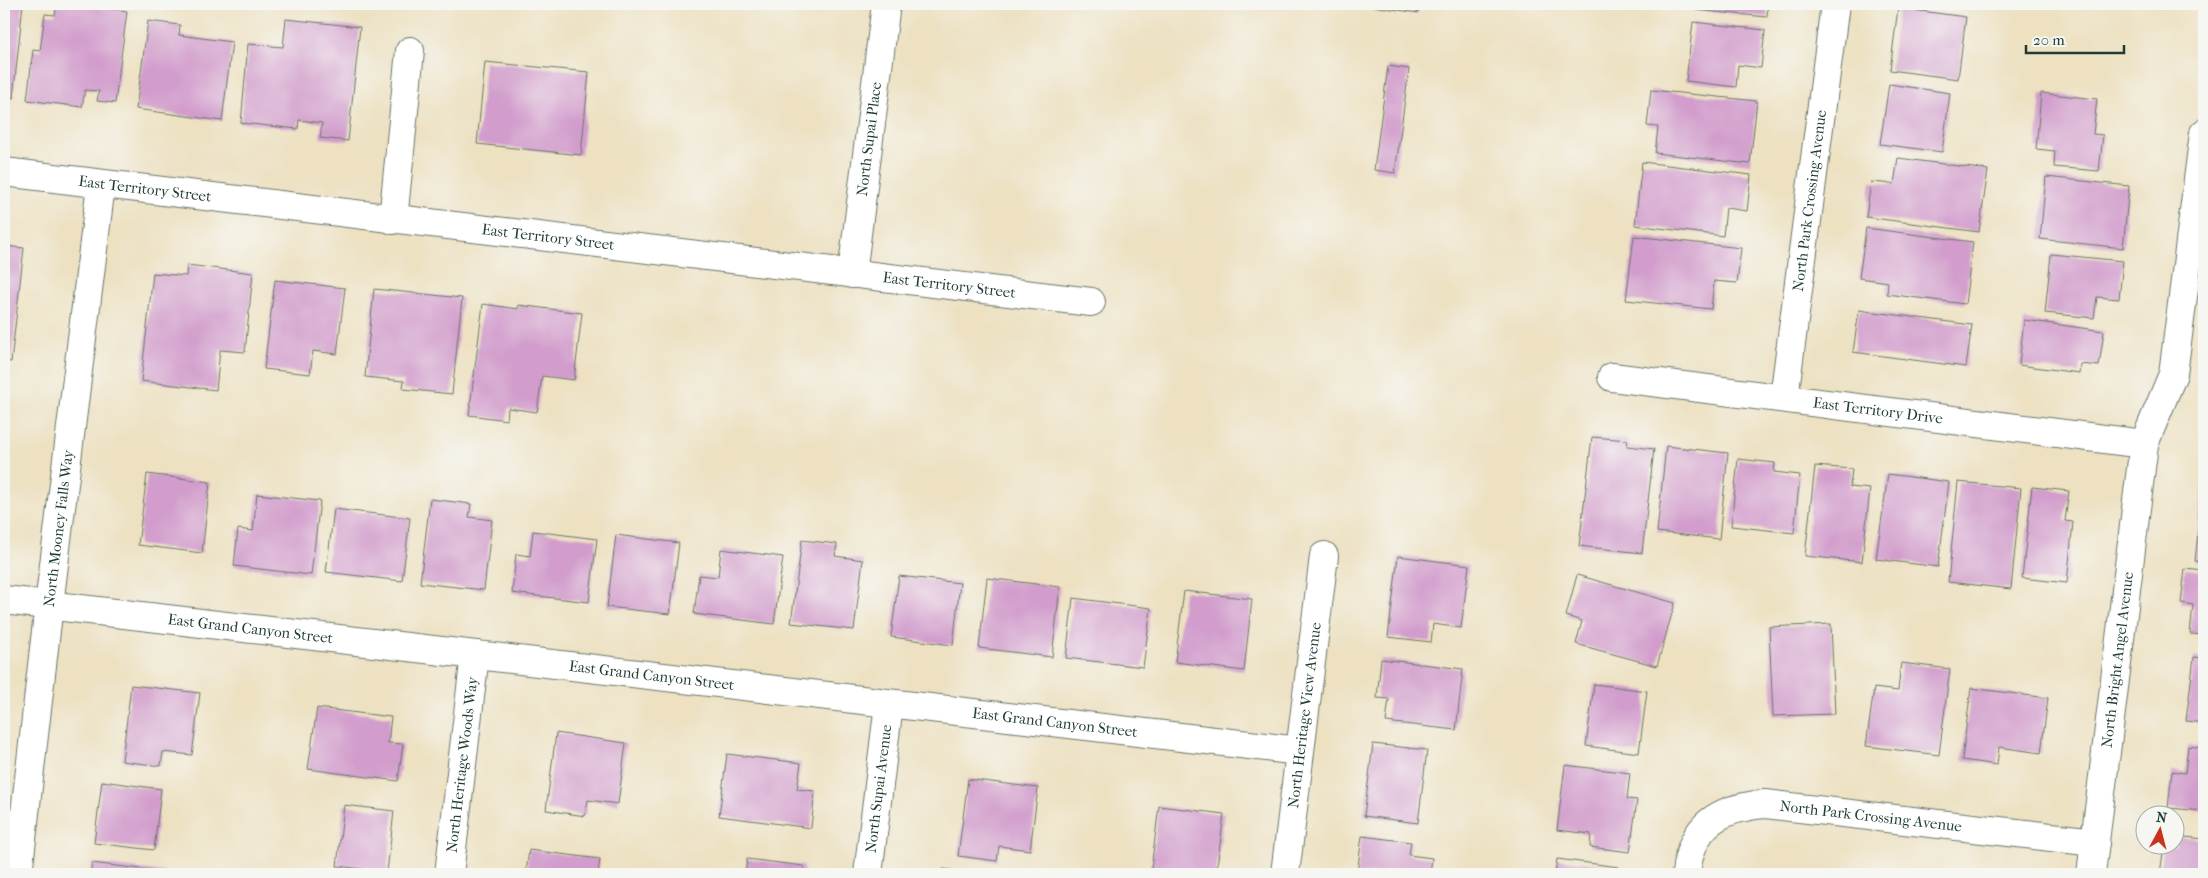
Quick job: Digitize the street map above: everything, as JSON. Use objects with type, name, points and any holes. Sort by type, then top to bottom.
[{"type":"street","name":"North Supai Place","points":[[852,274],[886,4]]},
{"type":"street","name":"North Park Crossing Avenue","points":[[1784,398],[1835,4]]},
{"type":"street","points":[[393,220],[410,51]]},
{"type":"street","name":"North Bright Angel Avenue","points":[[2091,874],[2144,444],[2173,374],[2204,133]]},
{"type":"street","name":"East Territory Street","points":[[4,172],[1091,302]]},
{"type":"street","name":"North Mooney Falls Way","points":[[18,874],[101,185]]},
{"type":"street","name":"East Territory Drive","points":[[1612,377],[2144,444]]},
{"type":"street","name":"North Heritage View Avenue","points":[[1285,874],[1324,556]]},
{"type":"street","name":"East Grand Canyon Street","points":[[4,600],[1300,751]]},
{"type":"street","name":"North Heritage Woods Way","points":[[449,874],[475,655]]},
{"type":"street","name":"North Supai Avenue","points":[[868,874],[889,704]]},
{"type":"street","name":"North Park Crossing Avenue","points":[[1686,874],[1694,839],[1706,825],[1724,812],[1756,805],[1775,805],[2095,842]]},
{"type":"building","points":[[4,4],[23,4],[13,98],[4,97]]},
{"type":"building","points":[[57,4],[73,4],[127,11],[115,103],[97,101],[99,91],[85,90],[82,107],[27,100],[33,50],[40,51],[45,14],[55,15]]},
{"type":"building","points":[[1359,4],[1419,4],[1418,13]]},
{"type":"building","points":[[1695,4],[1768,4],[1767,17],[1695,10]]},
{"type":"building","points":[[1949,4],[1991,4],[1990,9]]},
{"type":"building","points":[[1898,8],[1966,17],[1958,79],[1890,70]]},
{"type":"building","points":[[286,19],[360,27],[348,141],[320,138],[322,123],[299,120],[298,129],[241,123],[248,44],[283,47]]},
{"type":"building","points":[[148,21],[180,25],[179,35],[232,42],[222,121],[136,109]]},
{"type":"building","points":[[1693,22],[1765,30],[1761,68],[1738,65],[1736,87],[1686,81]]},
{"type":"building","points":[[485,62],[589,72],[581,155],[477,144]]},
{"type":"building","points":[[1388,66],[1409,69],[1395,173],[1374,170]]},
{"type":"building","points":[[1889,84],[1950,93],[1942,152],[1880,144]]},
{"type":"building","points":[[1651,90],[1757,101],[1750,164],[1655,153],[1658,127],[1647,126]]},
{"type":"building","points":[[2041,93],[2097,99],[2093,134],[2103,135],[2099,171],[2054,167],[2055,151],[2036,149]]},
{"type":"building","points":[[1898,158],[1988,170],[1979,232],[1866,217],[1871,182],[1894,184]]},
{"type":"building","points":[[1642,162],[1751,175],[1747,211],[1726,208],[1723,236],[1635,225]]},
{"type":"building","points":[[2046,177],[2129,186],[2123,248],[2040,239]]},
{"type":"building","points":[[1866,228],[1973,242],[1965,304],[1887,294],[1888,282],[1859,278]]},
{"type":"building","points":[[1634,236],[1741,248],[1737,283],[1714,281],[1711,309],[1626,300]]},
{"type":"building","points":[[4,246],[24,248],[11,362],[4,361]]},
{"type":"building","points":[[2051,254],[2123,261],[2119,299],[2097,297],[2094,318],[2045,313]]},
{"type":"building","points":[[187,265],[253,273],[245,352],[220,350],[216,390],[141,381],[153,273],[186,276]]},
{"type":"building","points":[[275,280],[345,288],[337,354],[313,351],[310,374],[264,369]]},
{"type":"building","points":[[374,289],[462,298],[452,394],[403,389],[404,381],[365,377]]},
{"type":"building","points":[[483,304],[518,309],[518,305],[582,313],[574,380],[542,376],[537,412],[508,408],[507,420],[469,415]]},
{"type":"building","points":[[1859,310],[1972,325],[1966,367],[1853,352]]},
{"type":"building","points":[[2024,320],[2104,331],[2099,366],[2080,364],[2079,373],[2019,365]]},
{"type":"building","points":[[1592,437],[1628,440],[1627,446],[1654,449],[1642,553],[1579,546]]},
{"type":"building","points":[[1666,446],[1728,453],[1719,539],[1657,532]]},
{"type":"building","points":[[1738,459],[1775,463],[1774,472],[1800,475],[1794,533],[1731,526]]},
{"type":"building","points":[[1815,466],[1852,469],[1850,487],[1870,489],[1862,562],[1805,556]]},
{"type":"building","points":[[4,467],[7,467],[5,485],[4,485]]},
{"type":"building","points":[[147,474],[210,482],[202,553],[138,545]]},
{"type":"building","points":[[1888,474],[1949,482],[1938,567],[1876,559]]},
{"type":"building","points":[[1958,482],[2021,488],[2011,589],[1948,582]]},
{"type":"building","points":[[2032,487],[2069,491],[2065,521],[2073,522],[2067,583],[2022,578]]},
{"type":"building","points":[[2204,487],[2204,562],[2195,561]]},
{"type":"building","points":[[257,494],[320,501],[311,575],[234,566],[238,529],[253,531]]},
{"type":"building","points":[[430,499],[471,504],[469,517],[492,520],[484,590],[420,583]]},
{"type":"building","points":[[334,509],[410,518],[402,581],[326,572]]},
{"type":"building","points":[[533,531],[597,539],[589,602],[512,593],[516,554],[530,556]]},
{"type":"building","points":[[616,535],[679,543],[670,614],[607,607]]},
{"type":"building","points":[[802,540],[837,544],[835,556],[863,560],[854,630],[791,623]]},
{"type":"building","points":[[721,549],[783,557],[774,624],[694,614],[699,575],[718,577]]},
{"type":"building","points":[[1398,556],[1469,565],[1461,628],[1433,624],[1431,642],[1388,637]]},
{"type":"building","points":[[2185,569],[2204,571],[2204,635],[2190,634],[2193,605],[2181,603]]},
{"type":"building","points":[[1577,575],[1675,603],[1657,666],[1576,644],[1582,621],[1566,616]]},
{"type":"building","points":[[899,576],[960,583],[953,645],[891,637]]},
{"type":"building","points":[[987,578],[1060,587],[1052,657],[979,648]]},
{"type":"building","points":[[1184,591],[1252,599],[1244,671],[1175,662]]},
{"type":"building","points":[[1073,598],[1151,608],[1143,667],[1066,658]]},
{"type":"building","points":[[1831,624],[1835,714],[1773,716],[1769,627]]},
{"type":"building","points":[[2194,657],[2204,658],[2204,723],[2186,721]]},
{"type":"building","points":[[1381,659],[1463,669],[1456,730],[1386,722],[1389,699],[1377,698]]},
{"type":"building","points":[[1901,663],[1950,669],[1939,755],[1866,746],[1874,688],[1898,691]]},
{"type":"building","points":[[1594,684],[1647,691],[1639,753],[1586,746]]},
{"type":"building","points":[[131,685],[200,693],[192,755],[163,752],[161,766],[122,761]]},
{"type":"building","points":[[1971,688],[2048,698],[2041,753],[1999,747],[1997,765],[1962,760]]},
{"type":"building","points":[[317,708],[391,717],[388,743],[403,744],[398,781],[308,769]]},
{"type":"building","points":[[556,733],[626,743],[618,804],[588,800],[585,816],[546,810]]},
{"type":"building","points":[[1373,744],[1427,750],[1418,823],[1364,816]]},
{"type":"building","points":[[2188,746],[2204,748],[2204,811],[2186,810],[2186,806],[2168,806],[2172,771],[2185,773]]},
{"type":"building","points":[[727,754],[801,763],[797,789],[815,791],[811,828],[719,816]]},
{"type":"building","points":[[1565,765],[1630,773],[1627,799],[1637,800],[1630,852],[1590,847],[1591,834],[1557,830]]},
{"type":"building","points":[[968,779],[1038,788],[1030,850],[999,846],[997,861],[958,856]]},
{"type":"building","points":[[102,781],[161,789],[154,850],[94,843]]},
{"type":"building","points":[[344,805],[394,811],[387,872],[337,866]]},
{"type":"building","points":[[1159,806],[1224,814],[1216,874],[1191,874],[1151,869]]},
{"type":"building","points":[[1362,836],[1411,842],[1409,855],[1432,858],[1430,874],[1357,874]]},
{"type":"building","points":[[2186,837],[2204,839],[2204,874],[2160,874],[2163,856],[2186,856]]},
{"type":"building","points":[[529,850],[600,859],[598,874],[526,874]]},
{"type":"building","points":[[747,859],[804,866],[803,874],[745,874]]},
{"type":"building","points":[[1557,859],[1619,867],[1618,874],[1555,874]]},
{"type":"building","points":[[92,863],[166,872],[165,874],[90,874]]},
{"type":"building","points":[[943,869],[971,873],[971,874],[943,874]]},
{"type":"building","points":[[1759,871],[1773,873],[1773,874],[1759,874]]}]
